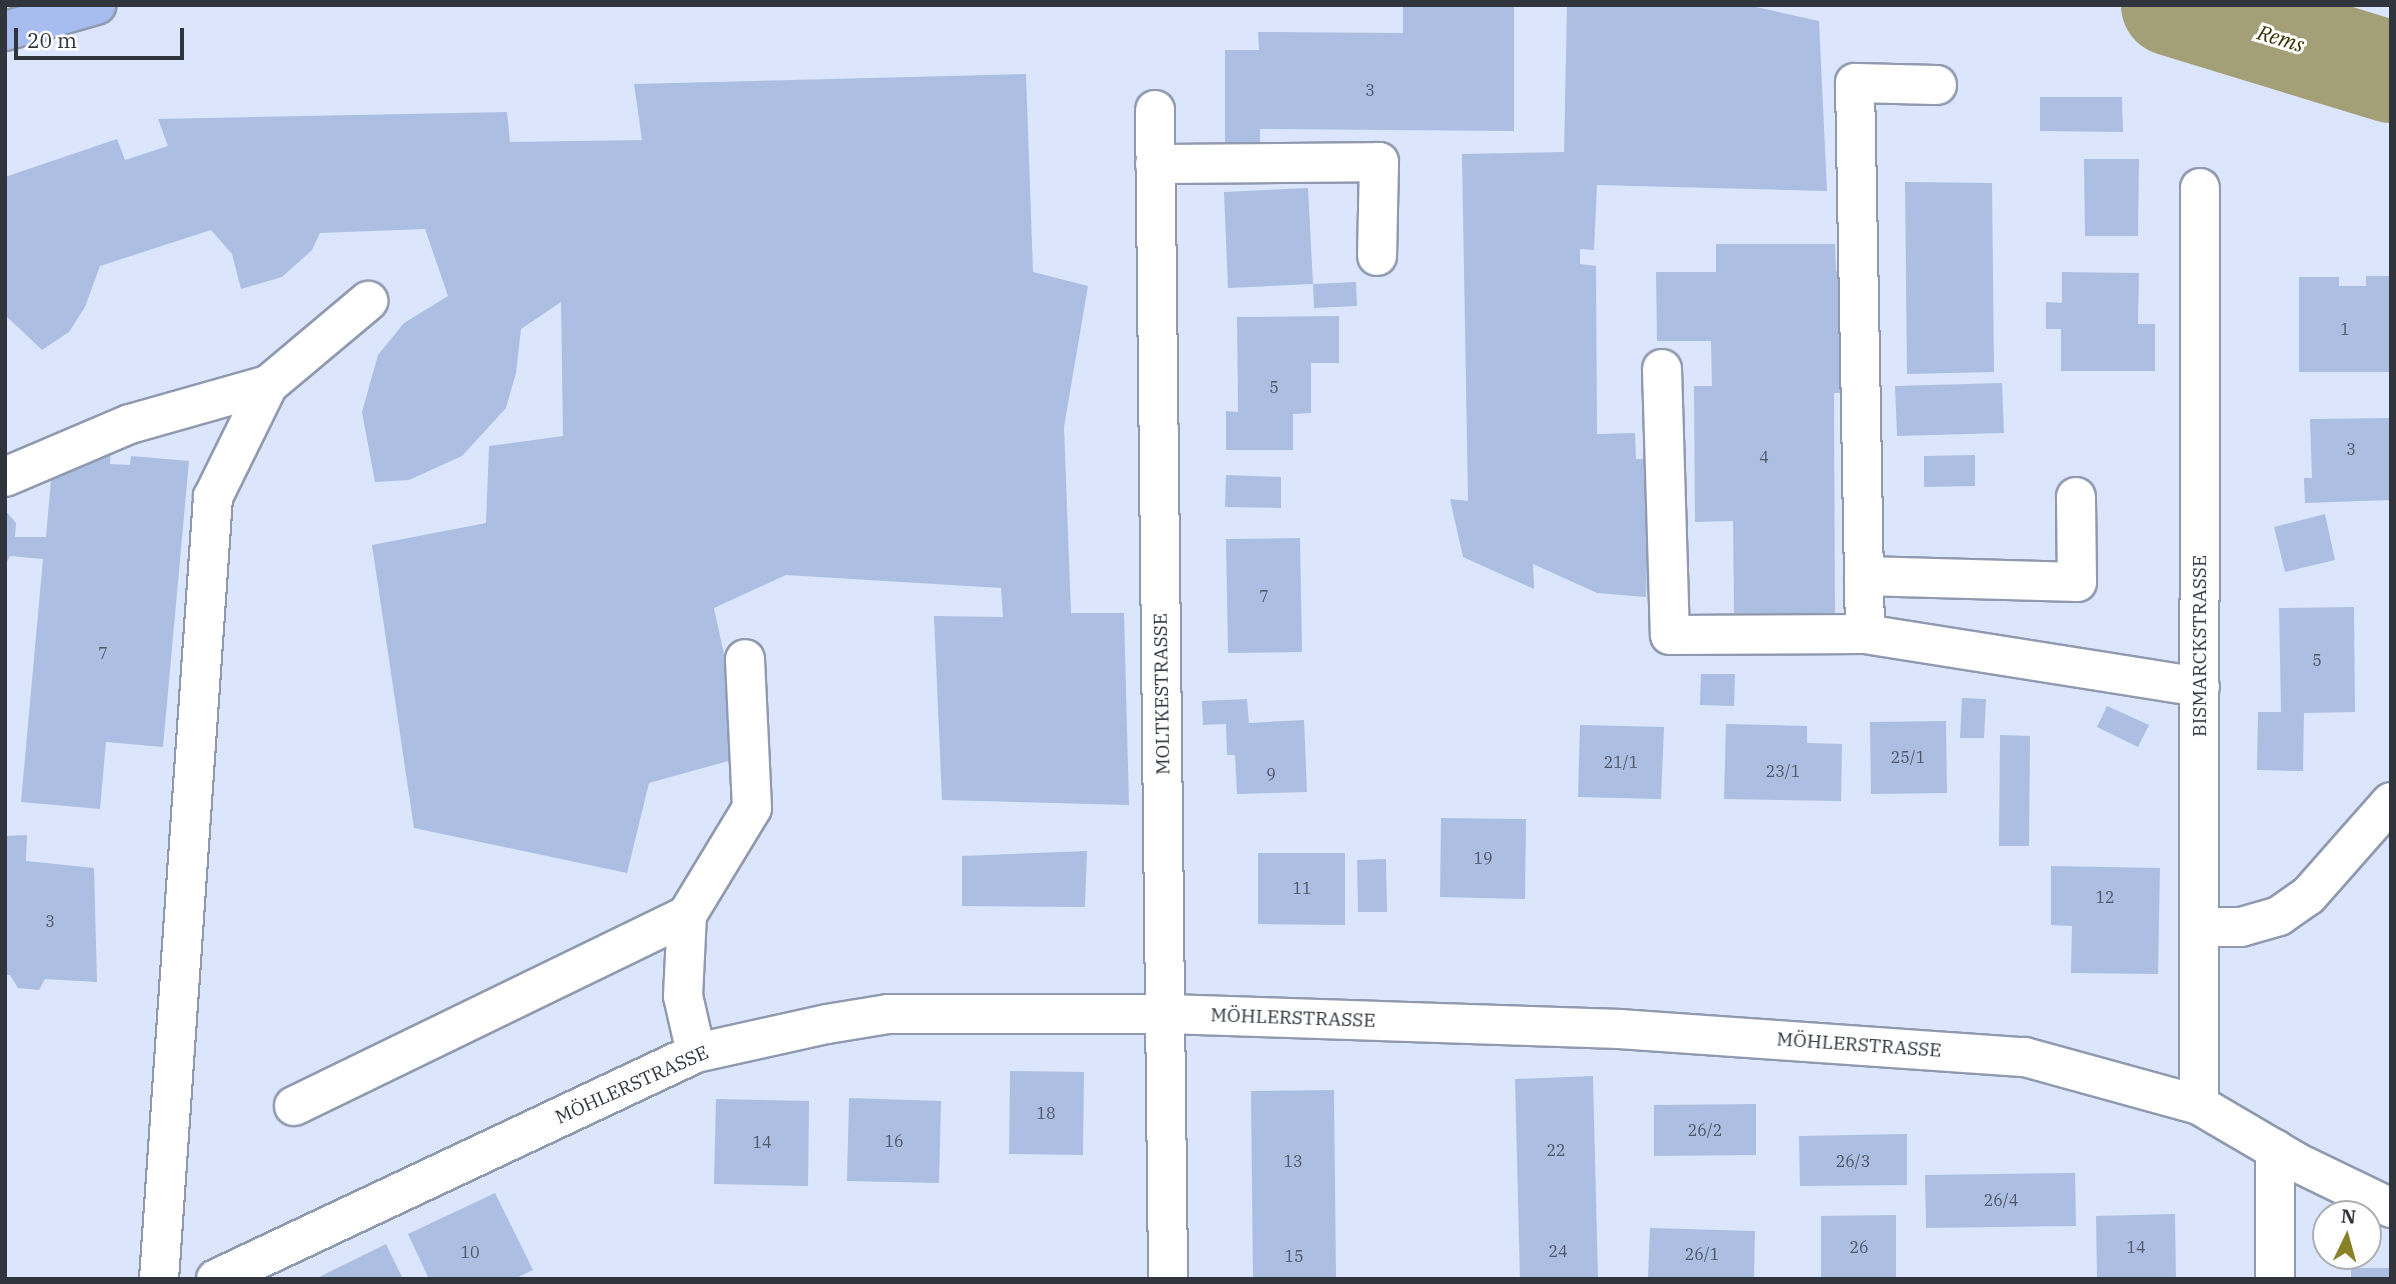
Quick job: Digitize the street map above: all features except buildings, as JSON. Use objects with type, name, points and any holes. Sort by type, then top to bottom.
[{"type":"highway","points":[[5,31],[96,5]]},
{"type":"street","points":[[1865,634],[1855,83],[1937,85]]},
{"type":"street","name":"MOLTKESTRASSE","points":[[1154,110],[1167,1014],[1168,1279]]},
{"type":"street","points":[[1155,164],[1379,162],[1377,256]]},
{"type":"street","name":"BISMARCKSTRASSE","points":[[2199,1105],[2200,188]]},
{"type":"street","points":[[5,477],[130,424],[268,384],[368,301]]},
{"type":"street","points":[[1662,369],[1671,635],[1865,634],[2200,687]]},
{"type":"street","points":[[159,1279],[213,497],[268,384]]},
{"type":"street","points":[[1864,576],[2077,582],[2076,497]]},
{"type":"street","points":[[696,1053],[683,996],[687,915],[752,808],[745,659]]},
{"type":"street","points":[[2199,927],[2241,928],[2279,916],[2308,897],[2391,802]]},
{"type":"street","points":[[294,1106],[687,915]]},
{"type":"street","name":"MÖHLERSTRASSE","points":[[216,1279],[696,1053],[827,1024],[888,1014],[1167,1014],[1620,1028],[2025,1057],[2199,1105],[2275,1149],[2391,1208]]},
{"type":"street","points":[[2275,1149],[2275,1279]]},
{"type":"waterway","name":"Rems","points":[[2172,5],[2391,72]]}]
